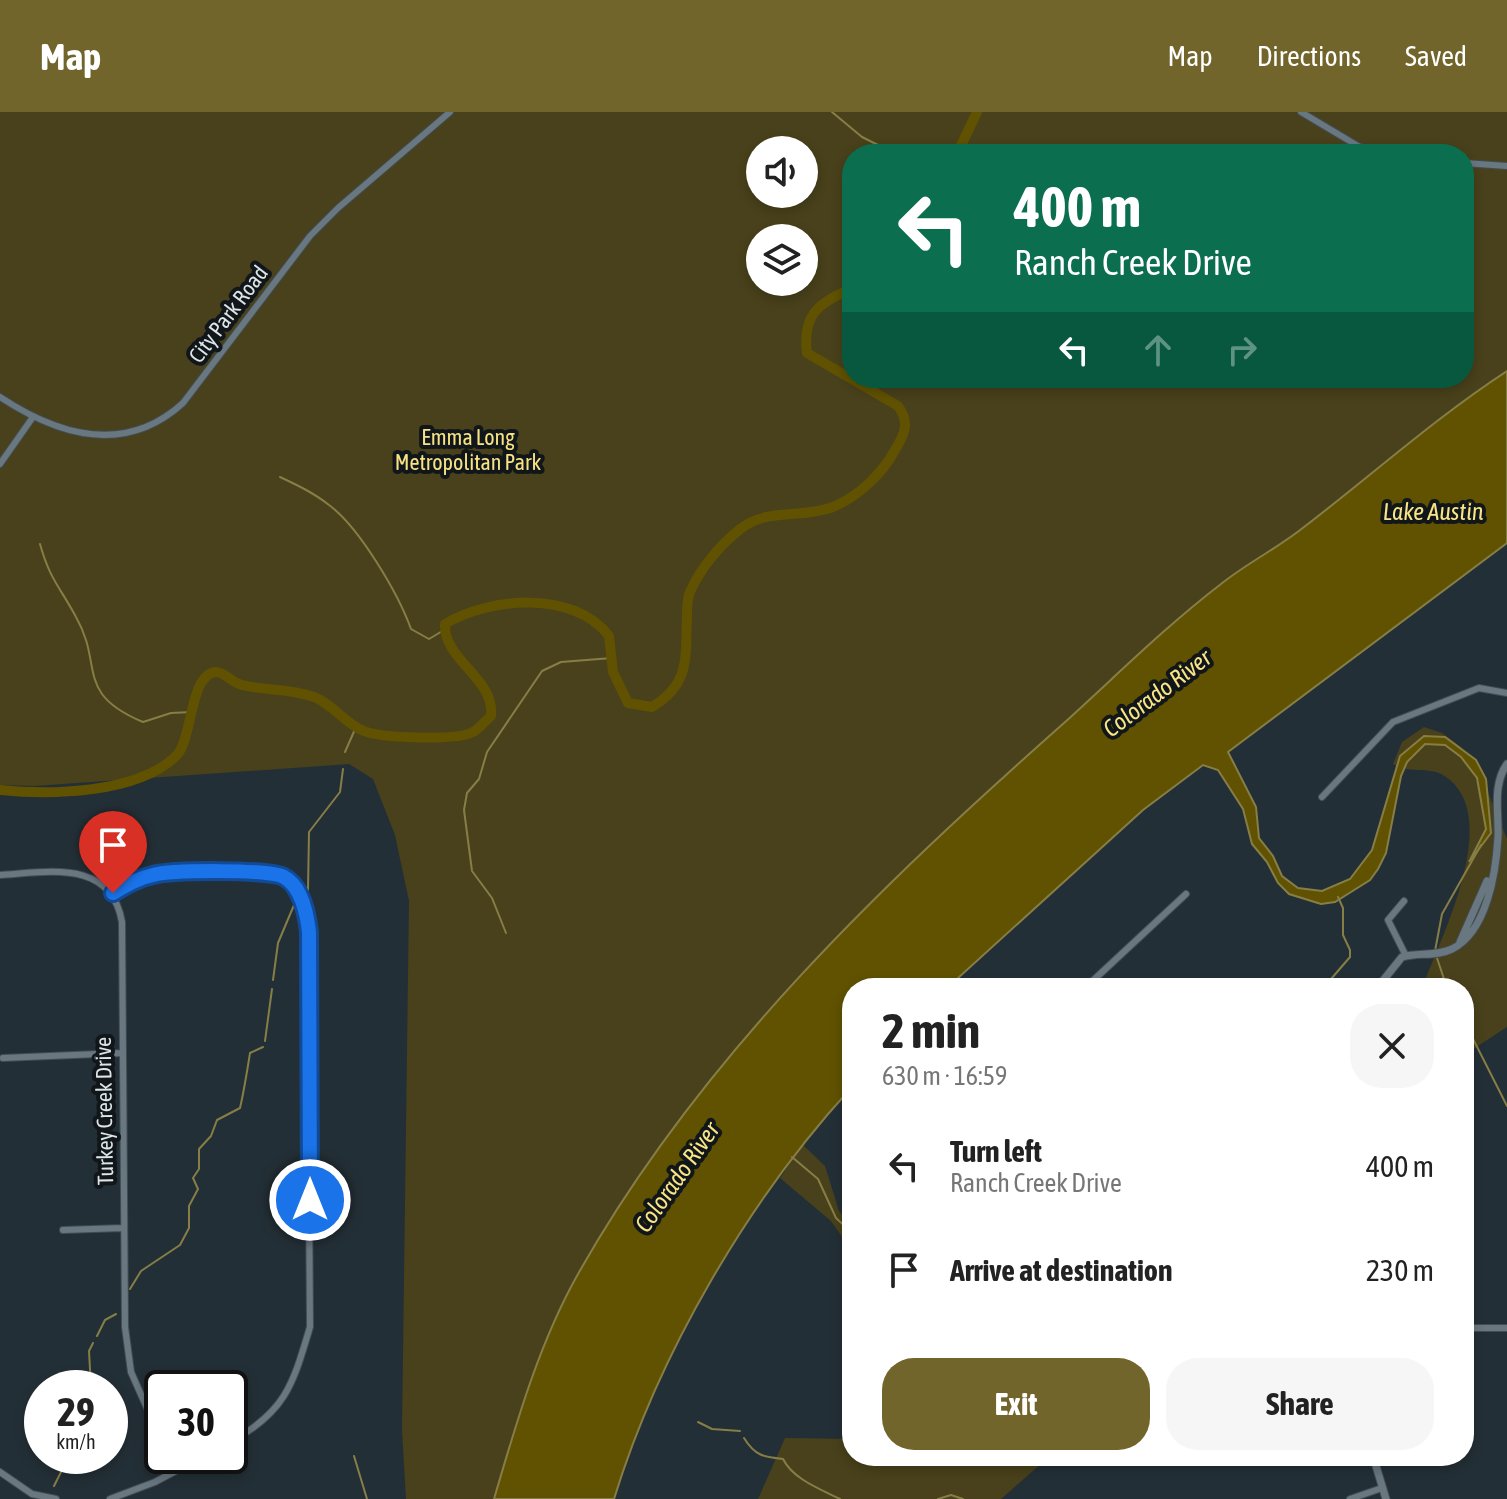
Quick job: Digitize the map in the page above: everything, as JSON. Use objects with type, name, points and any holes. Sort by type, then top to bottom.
[{"type":"street","name":"City Park Road","points":[[0,397],[33,417],[67,430],[104,436],[136,432],[165,418],[183,403],[323,222],[450,112]]},
{"type":"street","points":[[1301,112],[1355,144]]},
{"type":"street","points":[[1474,164],[1507,166]]},
{"type":"street","points":[[0,464],[33,417]]},
{"type":"street","points":[[1322,797],[1393,722],[1479,688],[1507,693]]},
{"type":"street","points":[[1384,978],[1394,963],[1406,956],[1440,953],[1458,945],[1493,868],[1498,841],[1497,792],[1507,764]]},
{"type":"street","points":[[0,875],[51,872],[87,876],[113,893],[131,882],[158,874],[271,873],[292,884],[307,916],[310,1327],[292,1385],[274,1410],[248,1429]]},
{"type":"street","name":"Turkey Creek Drive","points":[[113,893],[122,922],[125,1327],[131,1372],[144,1401]]},
{"type":"street","points":[[1096,978],[1186,894]]},
{"type":"street","points":[[1404,901],[1388,920],[1406,956]]},
{"type":"street","points":[[3,1058],[121,1053]]},
{"type":"street","points":[[63,1230],[123,1228]]},
{"type":"street","points":[[1474,1328],[1507,1328]]},
{"type":"street","points":[[1376,1466],[1386,1499]]},
{"type":"street","points":[[0,1472],[32,1494],[56,1499]]},
{"type":"street","points":[[110,1499],[168,1474]]},
{"type":"street","points":[[1350,1499],[1382,1488]]},
{"type":"green space","name":"Emma Long Metropolitan Park","points":[[0,112],[1507,112],[1507,371],[1429,427],[1294,535],[1231,576],[1180,617],[928,847],[798,979],[679,1120],[626,1195],[578,1274],[540,1356],[494,1499],[406,1499],[402,1430],[409,901],[395,835],[373,779],[349,764],[34,786],[0,785]]},
{"type":"green space","points":[[1424,727],[1442,733],[1461,747],[1481,776],[1507,839],[1507,1027],[1474,1048],[1474,978],[1426,978],[1462,881],[1469,823],[1464,799],[1443,775],[1393,764],[1402,742]]},
{"type":"green space","points":[[803,1145],[825,1166],[842,1214],[842,1237],[831,1221],[780,1178]]},
{"type":"green space","points":[[785,1438],[842,1439],[842,1466],[1039,1466],[1001,1499],[758,1499]]},
{"type":"water","name":"Lake Austin","points":[[1507,371],[1507,543],[1228,752],[1256,807],[1259,838],[1273,856],[1282,876],[1298,888],[1322,891],[1350,879],[1372,850],[1400,756],[1424,736],[1445,737],[1476,760],[1486,779],[1491,833],[1469,862],[1486,829],[1477,778],[1461,757],[1445,745],[1425,744],[1407,762],[1401,776],[1386,853],[1370,880],[1335,902],[1321,904],[1289,894],[1278,883],[1267,862],[1252,844],[1243,809],[1218,770],[1203,765],[1143,810],[958,978],[842,978],[842,1099],[778,1178],[711,1280],[656,1389],[614,1499],[494,1499],[540,1356],[578,1274],[626,1195],[679,1120],[798,979],[928,847],[1180,617],[1231,576],[1294,535]]},
{"type":"waterway","points":[[832,112],[862,137],[876,144]]},
{"type":"waterway","points":[[962,144],[977,112]]},
{"type":"waterway","points":[[842,294],[815,312],[807,329],[806,340],[807,353],[842,373]]},
{"type":"waterway","points":[[0,790],[43,792],[92,789],[116,785],[159,769],[181,748],[201,684],[207,676],[216,672],[242,685],[314,697],[364,731],[402,737],[473,732],[491,716],[490,703],[478,680],[452,648],[445,624],[485,608],[507,604],[554,605],[594,621],[609,636],[613,672],[628,703],[652,707],[665,698],[680,679],[685,657],[689,595],[717,551],[739,530],[761,518],[821,510],[852,497],[877,476],[890,459],[905,428],[904,417],[898,406],[867,388]]},
{"type":"waterway","points":[[280,477],[341,515],[365,544],[397,598],[411,629],[429,639],[444,630]]},
{"type":"waterway","points":[[40,544],[52,575],[84,634],[94,677],[107,700],[143,722],[171,713],[192,712]]},
{"type":"waterway","points":[[506,933],[492,898],[472,871],[464,810],[467,793],[479,779],[487,752],[542,671],[561,662],[612,658]]},
{"type":"waterway","points":[[345,752],[356,727]]},
{"type":"waterway","points":[[308,890],[309,832],[340,792],[343,769]]},
{"type":"waterway","points":[[1435,951],[1442,914],[1481,845]]},
{"type":"waterway","points":[[1332,978],[1350,957],[1343,935],[1343,908],[1338,897]]},
{"type":"waterway","points":[[273,980],[278,943],[294,905]]},
{"type":"waterway","points":[[1437,958],[1444,978]]},
{"type":"waterway","points":[[265,1041],[272,989]]},
{"type":"waterway","points":[[1474,1041],[1507,1106]]},
{"type":"waterway","points":[[130,1289],[141,1271],[180,1245],[189,1228],[189,1206],[198,1189],[193,1178],[199,1169],[199,1149],[211,1136],[217,1120],[240,1108],[250,1053],[263,1047]]},
{"type":"waterway","points":[[792,1157],[818,1179],[836,1218],[842,1224]]},
{"type":"waterway","points":[[97,1336],[105,1320],[116,1314]]},
{"type":"waterway","points":[[90,1370],[89,1351],[93,1343]]},
{"type":"waterway","points":[[698,1422],[712,1429],[740,1431]]},
{"type":"waterway","points":[[744,1438],[756,1452],[783,1459],[800,1478],[840,1499]]},
{"type":"waterway","points":[[354,1456],[367,1499]]},
{"type":"waterway","points":[[54,1486],[60,1474]]},
{"type":"waterway","points":[[938,1499],[951,1495],[963,1499]]},
{"type":"route","points":[[113,893],[131,882],[158,874],[271,873],[284,877],[292,884],[307,916],[309,932],[310,1200]]},
{"type":"water label","name":"Colorado River","points":[[1157,693]]},
{"type":"water label","name":"Colorado River","points":[[677,1177]]}]
